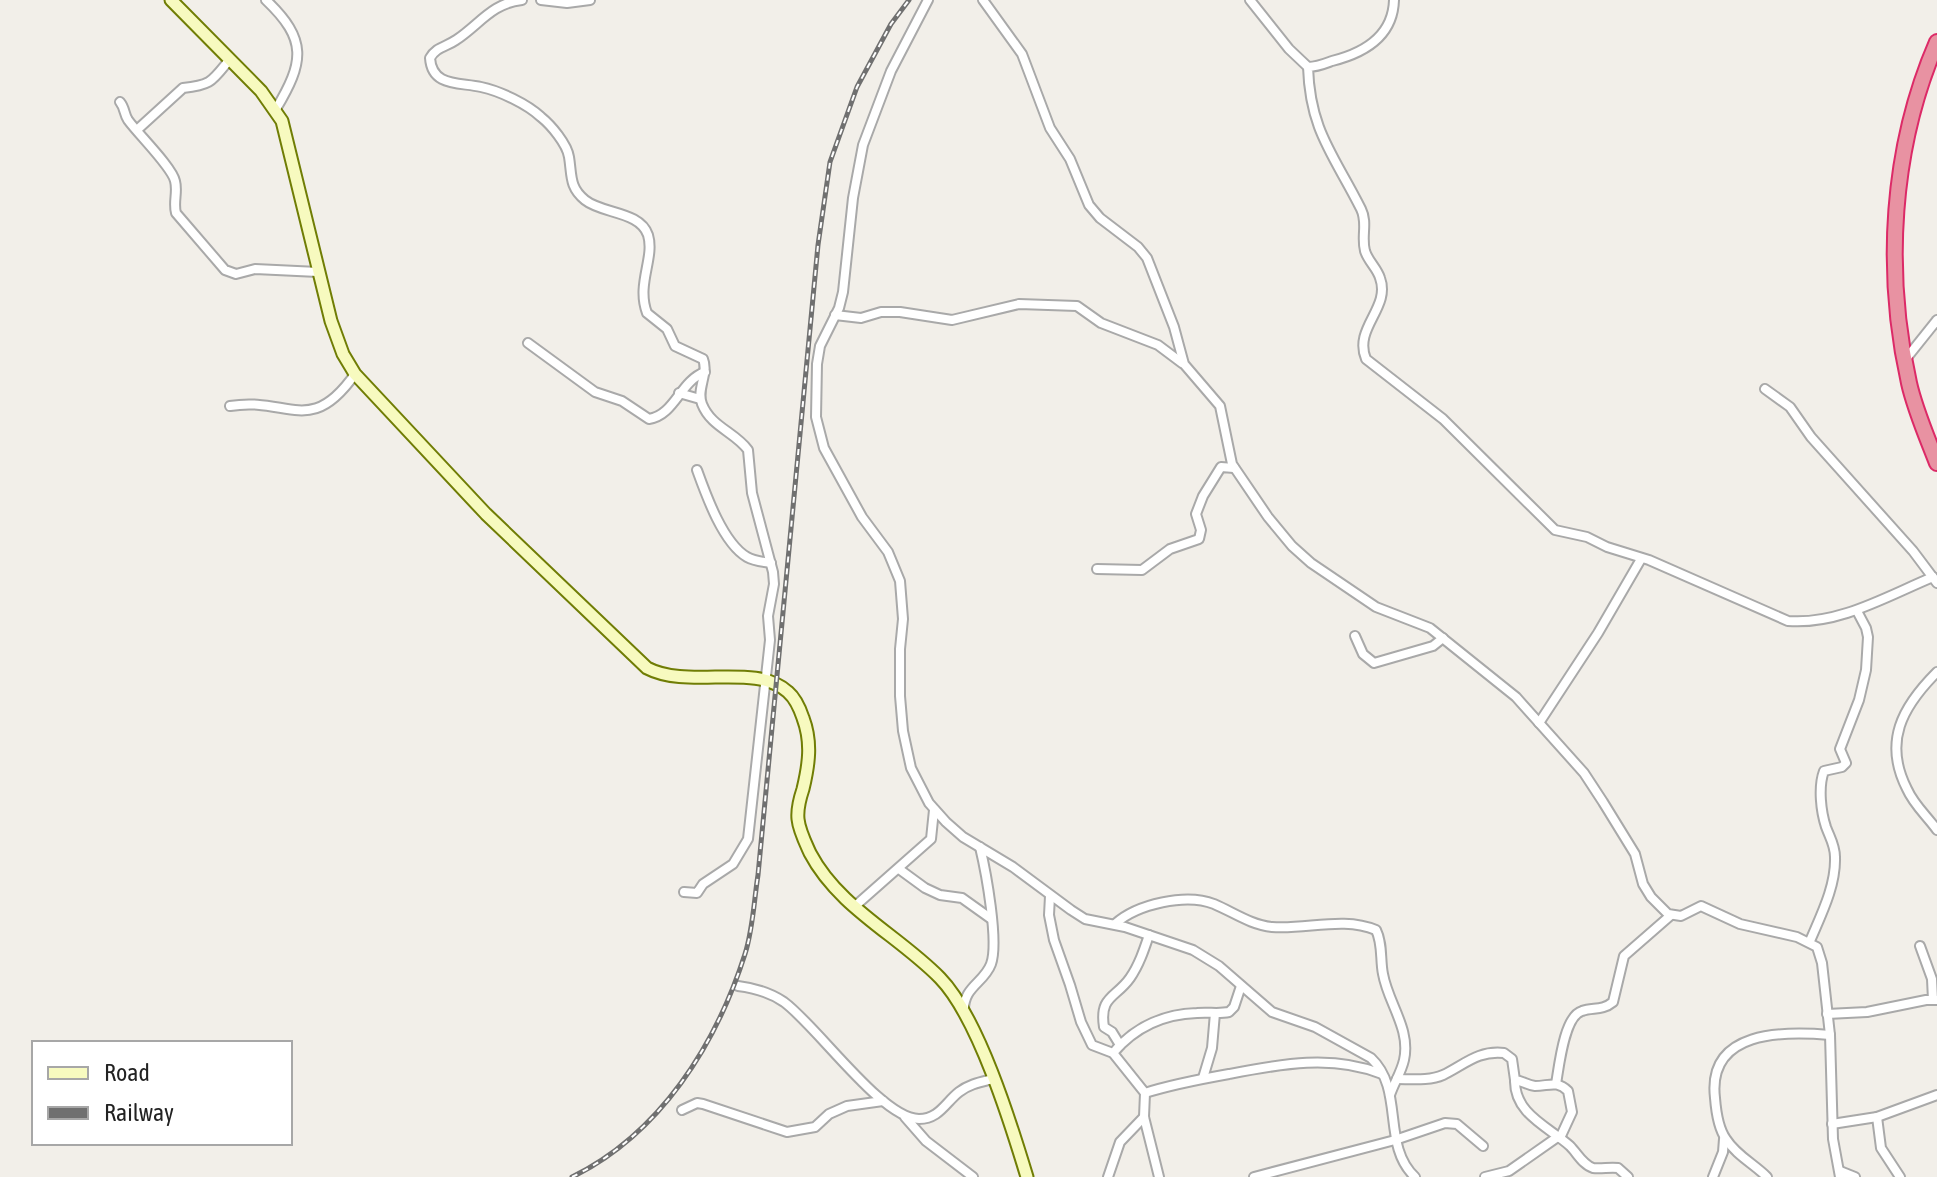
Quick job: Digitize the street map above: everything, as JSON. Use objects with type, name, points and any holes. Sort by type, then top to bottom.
[{"type":"highway","points":[[1937,42],[1909,125],[1896,214],[1895,291],[1909,384],[1937,463]]},
{"type":"street","points":[[171,0],[276,109],[290,145],[334,331],[355,374],[486,514],[647,668],[674,678],[741,677],[765,681],[790,694],[803,718],[809,740],[797,814],[813,859],[829,882],[854,907],[932,970],[952,992],[964,1011],[993,1079],[1027,1177]]},
{"type":"street","points":[[266,0],[292,33],[300,54],[276,109]]},
{"type":"street","points":[[522,0],[494,9],[453,42],[434,51],[430,58],[431,69],[439,78],[460,86],[488,89],[543,118],[567,150],[570,180],[577,192],[588,202],[644,227],[649,242],[642,294],[647,313],[667,329],[675,346],[703,359],[705,372],[700,399]]},
{"type":"street","points":[[541,0],[567,3],[590,0]]},
{"type":"street","points":[[928,0],[891,71],[863,145],[853,198],[843,292],[818,356],[817,425],[828,456],[897,571],[903,607],[899,676],[903,731],[911,768],[934,810],[963,837],[1085,919],[1115,924],[1193,950],[1219,966],[1272,1012],[1307,1023],[1359,1050],[1378,1064],[1389,1096],[1395,1140],[1402,1162],[1415,1177]]},
{"type":"street","points":[[983,0],[1022,54],[1050,128],[1070,159],[1089,205],[1147,258],[1174,327],[1184,364]]},
{"type":"street","points":[[1250,0],[1289,49],[1308,67],[1317,127],[1327,151],[1362,211],[1366,228],[1364,247],[1381,278],[1382,295],[1367,324],[1363,340],[1366,359],[1443,419],[1507,480],[1546,524],[1707,585],[1788,621],[1802,622],[1857,611],[1935,580],[1811,437],[1790,407],[1765,389]]},
{"type":"street","points":[[1308,67],[1353,55],[1375,43],[1389,22],[1394,0]]},
{"type":"street","points":[[138,129],[183,88],[200,88],[208,83],[230,59]]},
{"type":"street","points":[[120,102],[124,105],[128,120],[171,170],[176,186],[176,213],[225,270],[236,274],[255,269],[318,272]]},
{"type":"street","points":[[835,315],[861,318],[881,312],[900,312],[952,320],[1019,304],[1077,306],[1101,323],[1158,345],[1184,364],[1220,406],[1234,468],[1268,517],[1300,554],[1376,607],[1423,624],[1506,688],[1591,784],[1635,854],[1646,890],[1660,908],[1671,915],[1681,916],[1701,906],[1748,927],[1810,941],[1817,947],[1821,956],[1830,1035],[1832,1124],[1840,1174],[1855,1177]]},
{"type":"street","points":[[1905,360],[1937,320]]},
{"type":"street","points":[[528,343],[595,392],[622,401],[649,419],[660,416],[693,377],[705,372]]},
{"type":"street","points":[[230,406],[250,404],[281,410],[316,409],[338,397],[355,374]]},
{"type":"street","points":[[679,393],[700,399],[716,424],[748,450],[752,493],[774,584],[768,608],[770,640],[747,843],[733,864],[703,884],[697,893],[684,892]]},
{"type":"street","points":[[1097,569],[1142,570],[1170,549],[1199,539],[1201,530],[1196,514],[1203,496],[1221,467],[1234,468]]},
{"type":"street","points":[[697,470],[714,511],[737,549],[747,557],[771,563]]},
{"type":"street","points":[[1539,723],[1598,633],[1641,559]]},
{"type":"street","points":[[1810,941],[1830,893],[1835,868],[1833,840],[1824,814],[1821,780],[1824,771],[1846,763],[1840,749],[1859,700],[1866,670],[1868,637],[1857,611]]},
{"type":"street","points":[[1355,636],[1363,654],[1374,663],[1433,646],[1443,638]]},
{"type":"street","points":[[1937,672],[1916,694],[1900,726],[1895,747],[1906,789],[1937,830]]},
{"type":"street","points":[[854,907],[931,839],[934,810]]},
{"type":"street","points":[[964,1011],[965,997],[988,971],[995,952],[980,847]]},
{"type":"street","points":[[899,869],[925,888],[940,895],[962,898],[990,918]]},
{"type":"street","points":[[1050,896],[1050,927],[1081,1022],[1092,1045],[1113,1053],[1145,1093],[1144,1117],[1159,1177]]},
{"type":"street","points":[[1115,924],[1133,911],[1156,904],[1203,901],[1269,927],[1344,924],[1376,930],[1386,987],[1399,1017],[1405,1042],[1404,1059],[1389,1096]]},
{"type":"street","points":[[1556,1084],[1565,1040],[1574,1016],[1582,1010],[1602,1008],[1613,1002],[1624,956],[1671,915]]},
{"type":"street","points":[[1120,1045],[1104,1027],[1104,1009],[1108,998],[1132,975],[1149,935]]},
{"type":"street","points":[[1827,1014],[1867,1012],[1935,1000],[1933,970],[1920,946]]},
{"type":"street","points":[[738,986],[767,993],[783,1001],[884,1101],[905,1116],[926,1141],[973,1177]]},
{"type":"street","points":[[1113,1053],[1159,1018],[1188,1013],[1229,1012],[1234,1007],[1241,986]]},
{"type":"street","points":[[1203,1078],[1212,1048],[1215,1013]]},
{"type":"street","points":[[1713,1177],[1723,1152],[1714,1083],[1718,1068],[1728,1052],[1736,1046],[1779,1032],[1830,1035]]},
{"type":"street","points":[[1397,1079],[1440,1077],[1462,1063],[1496,1052],[1507,1054],[1512,1059],[1516,1094],[1529,1114],[1602,1177]]},
{"type":"street","points":[[1145,1093],[1203,1078],[1291,1063],[1348,1064],[1383,1074]]},
{"type":"street","points":[[905,1116],[919,1119],[930,1117],[941,1111],[961,1090],[993,1079]]},
{"type":"street","points":[[1485,1177],[1509,1171],[1542,1151],[1559,1137],[1569,1123],[1572,1106],[1568,1091],[1556,1084],[1531,1085],[1515,1080]]},
{"type":"street","points":[[1832,1124],[1877,1117],[1937,1095]]},
{"type":"street","points":[[682,1110],[697,1103],[703,1104],[787,1132],[815,1127],[829,1114],[847,1106],[884,1101]]},
{"type":"street","points":[[1108,1177],[1120,1142],[1144,1117]]},
{"type":"street","points":[[1877,1117],[1881,1148],[1900,1177]]},
{"type":"street","points":[[1254,1177],[1284,1174],[1449,1122],[1457,1124],[1483,1146]]},
{"type":"street","points":[[1723,1134],[1735,1151],[1767,1177]]},
{"type":"street","points":[[1592,1168],[1615,1167],[1628,1177]]},
{"type":"railway","points":[[572,1177],[604,1159],[632,1137],[681,1084],[718,1021],[745,954],[758,875],[818,245],[830,162],[857,87],[891,24],[909,0]]}]
